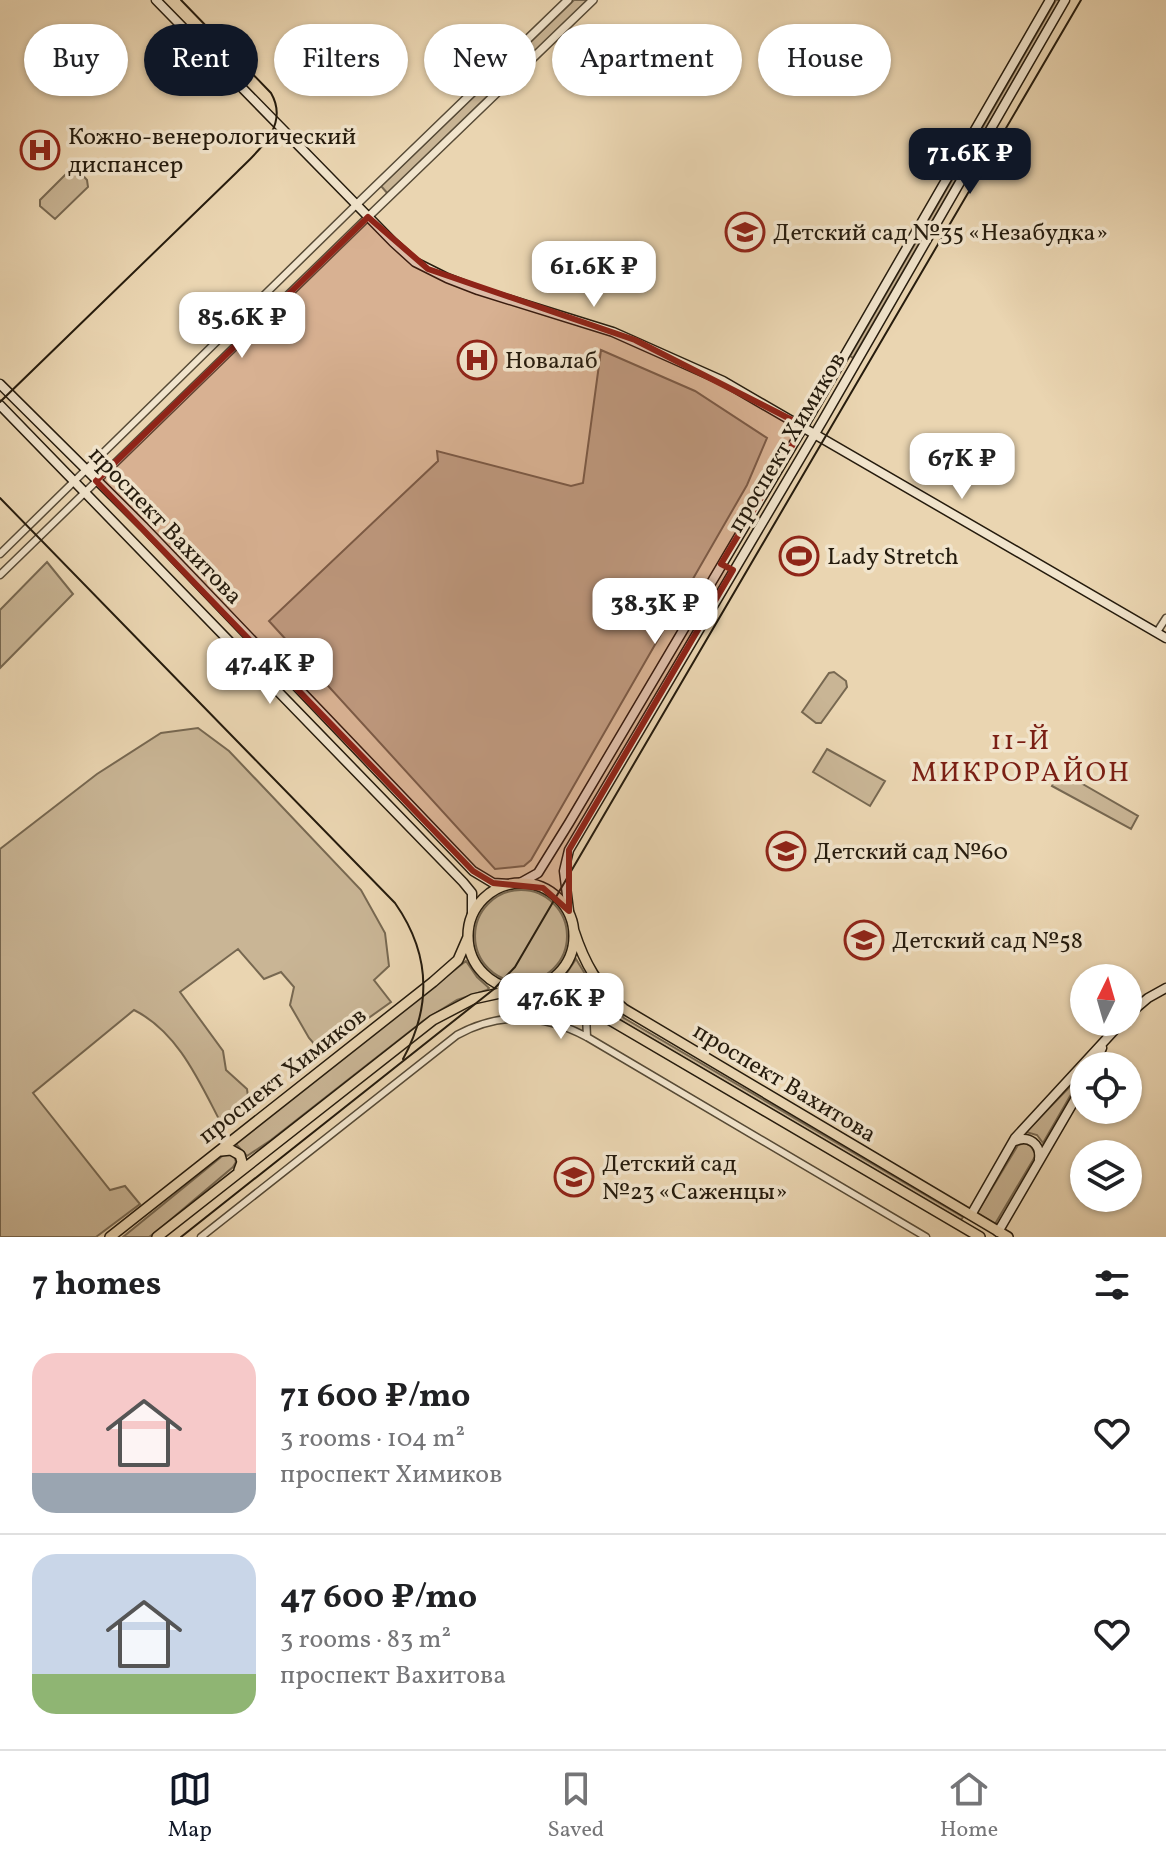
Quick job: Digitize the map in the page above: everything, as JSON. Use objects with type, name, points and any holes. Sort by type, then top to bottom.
[{"type":"main road","points":[[156,0],[407,256],[428,269],[478,290],[635,340],[710,375],[804,426],[1166,638]]},
{"type":"main road","name":"проспект Химиков","points":[[516,883],[531,878],[544,865],[804,426],[1050,0]]},
{"type":"main road","name":"проспект Химиков","points":[[569,911],[564,871],[569,850],[848,377],[1065,0]]},
{"type":"main road","points":[[836,368],[848,363],[848,377]]},
{"type":"main road","name":"проспект Вахитова","points":[[0,384],[143,526],[473,871],[493,883],[535,885],[551,892],[569,911],[593,976],[624,1009],[1001,1235]]},
{"type":"main road","name":"проспект Вахитова","points":[[0,405],[463,882],[472,893],[468,937],[471,951],[483,972],[500,984],[582,1005],[980,1237]]},
{"type":"main road","points":[[721,564],[733,570]]},
{"type":"main road","points":[[472,915],[489,894],[516,883]]},
{"type":"main road","points":[[524,989],[544,984],[565,967],[570,957],[574,931]]},
{"type":"main road","name":"проспект Химиков","points":[[110,1237],[450,968],[458,960],[468,937]]},
{"type":"main road","points":[[1142,1003],[1166,988]]},
{"type":"main road","name":"проспект Химиков","points":[[157,1237],[442,1014],[473,999],[524,989]]},
{"type":"main road","points":[[964,1227],[1009,1148],[1111,1036]]},
{"type":"main road","points":[[1100,1052],[1104,1044]]},
{"type":"main road","points":[[1001,1235],[1070,1108]]},
{"type":"main road","points":[[1009,1148],[1020,1139],[1032,1141],[1039,1151],[1038,1164]]},
{"type":"main road","points":[[215,1154],[228,1149],[238,1153],[242,1162],[237,1173]]},
{"type":"street","points":[[0,554],[568,0]]},
{"type":"street","points":[[0,575],[593,0]]},
{"type":"street","points":[[372,190],[373,196],[384,202]]},
{"type":"street","points":[[184,374],[195,385]]},
{"type":"street","points":[[1157,632],[1166,618]]},
{"type":"street","points":[[582,1005],[586,1015],[587,1037]]},
{"type":"street","points":[[201,1237],[445,1043],[465,1030],[489,1021],[523,1017],[562,1025],[587,1037],[926,1237]]},
{"type":"street","points":[[958,1237],[964,1227]]},
{"type":"highlighted area","points":[[368,217],[428,269],[635,340],[804,426],[721,564],[733,570],[569,850],[569,911],[543,888],[493,883],[473,871],[96,481]]},
{"type":"shaded area","points":[[574,0],[590,0],[565,24],[552,24],[552,36],[536,52],[536,37]]},
{"type":"shaded area","points":[[1056,0],[1060,0],[853,358],[850,356]]},
{"type":"shaded area","points":[[474,96],[490,96],[388,194],[381,186]]},
{"type":"shaded area","points":[[71,169],[77,169],[87,180],[88,187],[55,219],[40,206],[40,200]]},
{"type":"shaded area","points":[[601,350],[695,391],[767,438],[747,485],[531,860],[524,866],[495,869],[269,621],[438,461],[437,451],[571,486],[583,483]]},
{"type":"shaded area","points":[[47,562],[73,594],[0,668],[0,610]]},
{"type":"shaded area","points":[[834,672],[846,681],[847,687],[821,723],[816,723],[802,712],[829,673]]},
{"type":"shaded area","points":[[198,728],[229,751],[361,890],[385,933],[389,966],[374,980],[391,1002],[321,1052],[290,1005],[294,987],[281,972],[264,979],[238,949],[180,992],[223,1051],[226,1070],[247,1089],[249,1104],[221,1123],[175,1044],[149,1019],[134,1010],[33,1093],[110,1190],[125,1186],[140,1204],[96,1237],[0,1237],[0,849],[97,774],[161,733]]},
{"type":"shaded area","points":[[827,749],[885,781],[870,806],[813,772]]},
{"type":"shaded area","points":[[1067,775],[1138,816],[1131,829],[1052,786],[1056,779],[1062,782]]},
{"type":"shaded area","points":[[521,890],[538,894],[553,904],[563,919],[567,936],[563,953],[553,968],[538,978],[521,982],[504,978],[489,968],[479,953],[475,936],[479,919],[489,904],[504,894]]},
{"type":"shaded area","points":[[576,959],[593,987],[624,1018],[963,1217],[961,1220],[596,1006],[572,994],[553,990],[552,987]]},
{"type":"shaded area","points":[[466,961],[489,988],[487,990],[457,1000],[423,1021],[247,1156],[235,1143]]},
{"type":"shaded area","points":[[1070,1086],[1070,1096],[1043,1143],[1037,1135],[1026,1132]]},
{"type":"shaded area","points":[[1025,1143],[1036,1155],[995,1224],[977,1213],[1018,1145]]},
{"type":"shaded area","points":[[226,1153],[234,1156],[236,1162],[233,1167],[156,1232],[149,1237],[123,1237]]},
{"type":"tram line","points":[[0,402],[262,147],[274,127],[277,116],[271,93],[181,0]]},
{"type":"tram line","points":[[181,1237],[494,989],[515,967],[1081,0]]},
{"type":"tram line","points":[[0,498],[395,903],[415,941],[423,980],[419,1019],[403,1059]]},
{"type":"place","name":"Кожно-венерологический диспансер","points":[[40,150]]},
{"type":"place","name":"Детский сад №35 «Незабудка»","points":[[745,232]]},
{"type":"place","name":"Новалаб","points":[[477,360]]},
{"type":"place","name":"Lady Stretch","points":[[799,556]]},
{"type":"place","name":"Детский сад №60","points":[[786,851]]},
{"type":"place","name":"Детский сад №58","points":[[864,940]]},
{"type":"place","name":"Детский сад №23 «Саженцы»","points":[[574,1177]]},
{"type":"district","name":"11-Й МИКРОРАЙОН","points":[[1021,755]]}]
